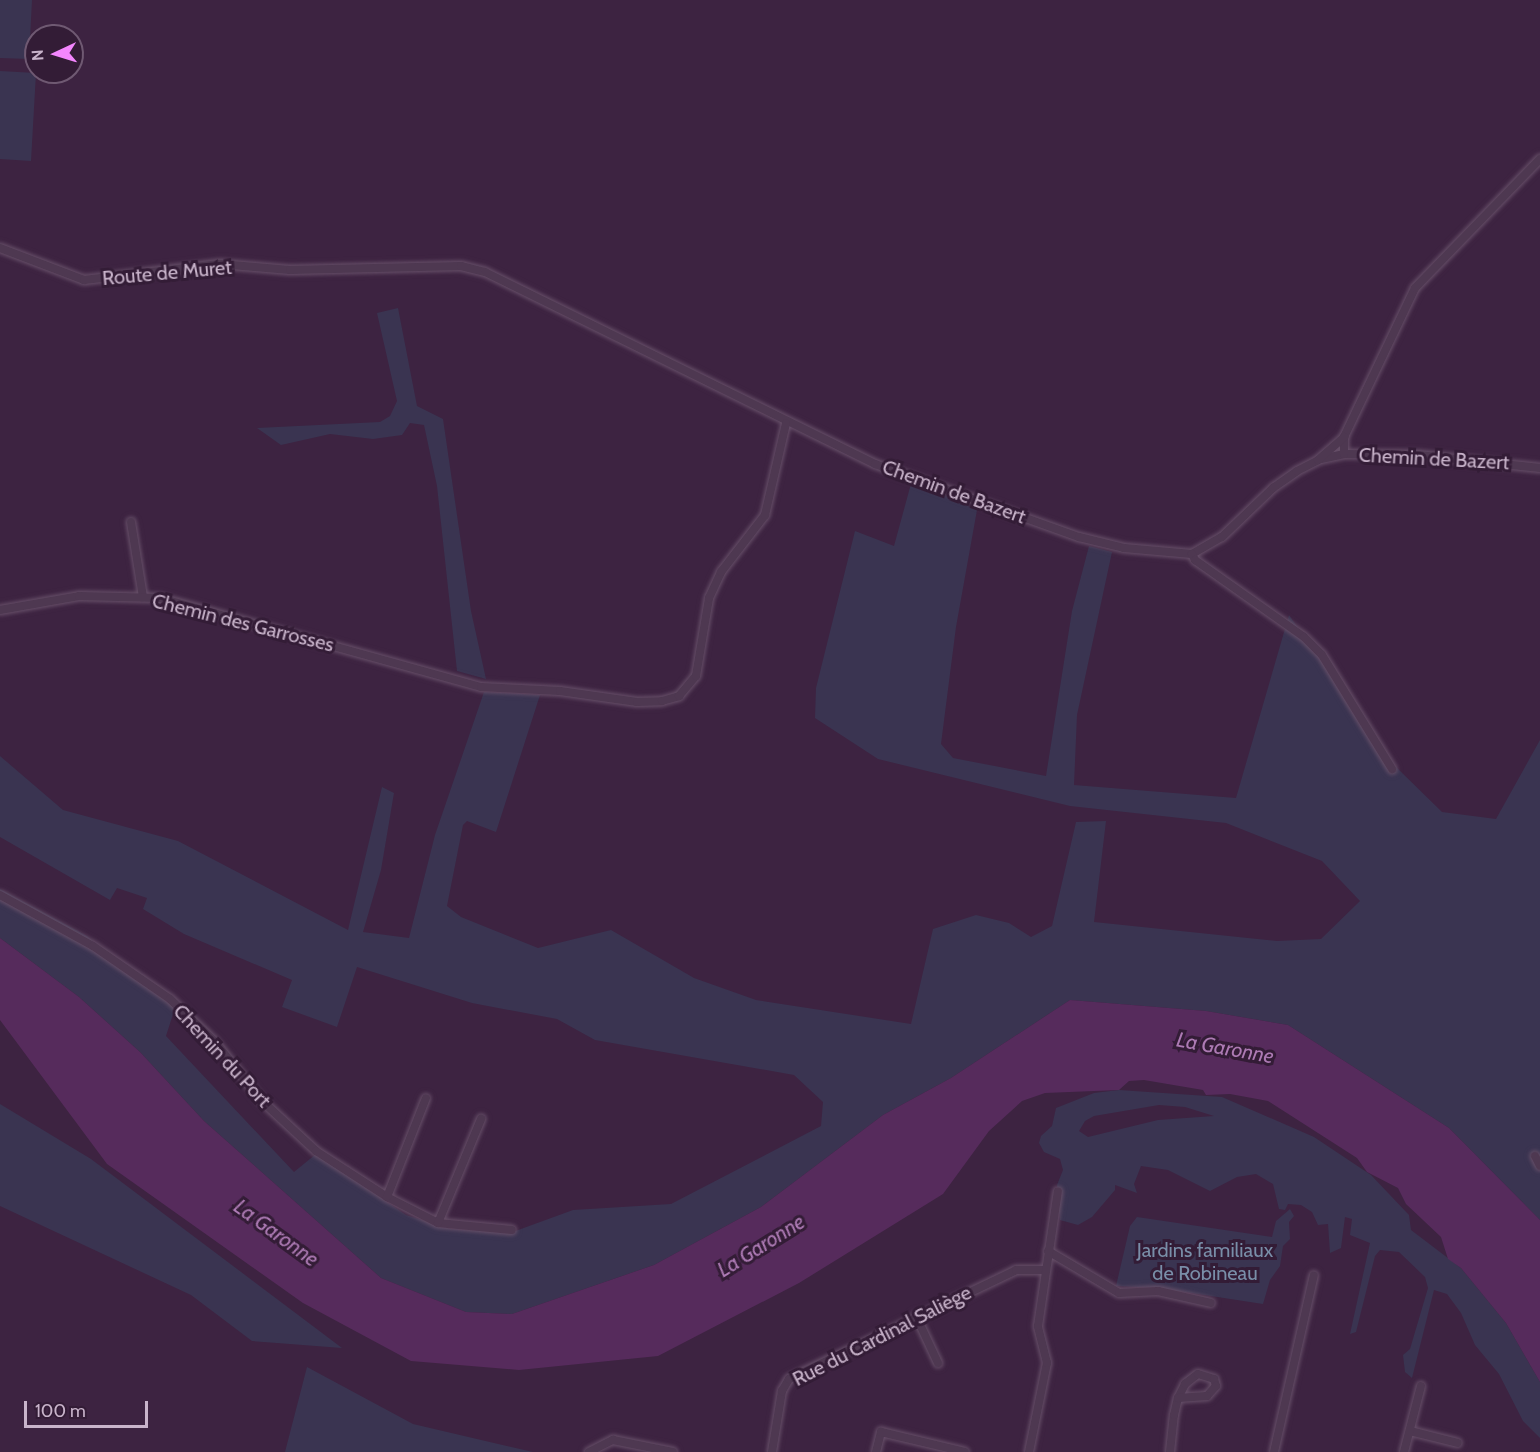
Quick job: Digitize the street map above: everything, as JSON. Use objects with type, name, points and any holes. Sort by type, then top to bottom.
[{"type":"street","points":[[1317,462],[1344,437],[1414,288],[1540,159]]},
{"type":"street","name":"Route de Muret","points":[[0,249],[84,280],[220,264],[290,270],[375,266]]},
{"type":"street","name":"Chemin de Bazert","points":[[375,266],[461,266],[485,272],[786,423],[875,464],[1079,537],[1124,548],[1192,554],[1222,537],[1273,488],[1317,462],[1344,454],[1418,455],[1540,468]]},
{"type":"street","name":"Chemin des Garrosses","points":[[0,610],[80,596],[143,597],[228,616],[481,687],[560,692],[637,702],[662,701],[689,687],[696,676],[703,625],[713,589],[721,572],[765,515],[786,423]]},
{"type":"street","points":[[1344,437],[1344,454]]},
{"type":"street","points":[[131,522],[143,597]]},
{"type":"street","points":[[1192,554],[1195,560],[1304,637],[1322,655],[1392,769]]},
{"type":"street","name":"Chemin du Port","points":[[0,895],[93,946],[170,999],[195,1021],[261,1100],[316,1151],[387,1197],[438,1223],[512,1230]]},
{"type":"street","points":[[387,1197],[426,1098]]},
{"type":"street","points":[[438,1223],[481,1119]]},
{"type":"street","points":[[1535,1156],[1540,1166]]},
{"type":"street","points":[[1029,1452],[1047,1363],[1038,1326],[1058,1191]]},
{"type":"street","points":[[1048,1251],[1119,1293],[1158,1291],[1211,1303]]},
{"type":"street","name":"Rue du Cardinal Saliège","points":[[772,1452],[782,1391],[789,1379],[916,1316],[1016,1270],[1045,1270]]},
{"type":"street","points":[[1274,1452],[1314,1275]]},
{"type":"street","points":[[916,1316],[938,1363]]},
{"type":"street","points":[[1404,1452],[1421,1386]]},
{"type":"street","points":[[1170,1452],[1178,1398]]},
{"type":"street","points":[[1410,1431],[1458,1443]]},
{"type":"street","points":[[876,1452],[881,1432],[965,1452]]},
{"type":"street","points":[[589,1452],[614,1440],[673,1452]]},
{"type":"green space","points":[[0,0],[32,0],[31,24],[24,24],[24,59],[0,58]]},
{"type":"green space","points":[[0,71],[24,72],[24,84],[35,84],[31,161],[0,159]]},
{"type":"green space","points":[[398,308],[417,406],[443,419],[471,611],[486,679],[457,671],[437,486],[424,425],[410,423],[402,435],[373,439],[330,434],[281,445],[257,428],[380,422],[390,416],[397,401],[377,313]]},
{"type":"green space","points":[[912,480],[977,510],[956,627],[941,744],[953,758],[1046,776],[1072,611],[1089,546],[1112,552],[1077,715],[1074,785],[1236,798],[1289,615],[1393,764],[1442,812],[1496,819],[1540,740],[1540,1220],[1449,1128],[1288,1025],[1206,1011],[1070,1000],[951,1078],[883,1115],[761,1207],[654,1265],[512,1314],[466,1312],[381,1278],[204,1121],[140,1052],[79,997],[0,938],[0,889],[87,936],[131,976],[175,1008],[166,1036],[294,1172],[316,1154],[406,1215],[450,1229],[510,1233],[573,1210],[671,1204],[821,1126],[823,1102],[794,1075],[595,1040],[557,1019],[472,1003],[357,967],[337,1027],[282,1007],[292,980],[184,934],[143,909],[147,898],[117,888],[110,900],[0,837],[0,756],[63,810],[178,841],[348,930],[382,787],[394,793],[381,870],[363,932],[409,938],[435,835],[484,692],[540,695],[496,832],[467,821],[463,825],[447,906],[461,917],[538,948],[611,930],[694,978],[756,1000],[911,1024],[933,929],[976,915],[1009,923],[1031,937],[1052,926],[1076,822],[1106,821],[1094,922],[1277,941],[1321,939],[1360,901],[1322,861],[1226,823],[1070,806],[878,759],[815,718],[816,688],[855,531],[894,546]]},
{"type":"green space","points":[[1119,1090],[1222,1097],[1314,1137],[1371,1175],[1409,1215],[1411,1230],[1461,1268],[1506,1323],[1540,1382],[1540,1438],[1523,1421],[1499,1374],[1475,1345],[1461,1313],[1447,1294],[1434,1290],[1412,1378],[1405,1372],[1403,1355],[1410,1349],[1428,1288],[1425,1277],[1399,1252],[1380,1250],[1375,1256],[1356,1332],[1350,1334],[1370,1243],[1350,1235],[1352,1219],[1345,1217],[1341,1248],[1330,1253],[1328,1224],[1318,1225],[1312,1212],[1301,1205],[1288,1204],[1285,1210],[1279,1209],[1273,1184],[1256,1174],[1237,1177],[1210,1191],[1168,1170],[1141,1166],[1134,1184],[1137,1193],[1115,1185],[1115,1190],[1092,1217],[1078,1225],[1060,1220],[1057,1185],[1063,1170],[1060,1159],[1044,1152],[1039,1143],[1041,1136],[1052,1126],[1056,1108],[1094,1093]],"holes":[[[1159,1105],[1185,1107],[1214,1116],[1158,1120],[1088,1137],[1079,1131],[1085,1121],[1094,1116]]]},
{"type":"green space","points":[[0,1104],[91,1159],[342,1348],[252,1341],[191,1295],[0,1206]]},
{"type":"green space","name":"Jardins familiaux de Robineau","points":[[1290,1209],[1294,1216],[1289,1222],[1290,1239],[1283,1246],[1280,1266],[1270,1280],[1263,1304],[1159,1288],[1116,1286],[1130,1226],[1137,1217],[1272,1237],[1276,1221]]},
{"type":"green space","points":[[307,1367],[413,1424],[533,1452],[285,1452]]},
{"type":"water","name":"La Garonne","points":[[0,938],[79,997],[140,1052],[204,1121],[381,1278],[466,1312],[512,1314],[654,1265],[761,1207],[883,1115],[951,1078],[1070,1000],[1206,1011],[1288,1025],[1449,1128],[1540,1220],[1540,1382],[1506,1323],[1461,1268],[1448,1259],[1441,1237],[1406,1204],[1398,1188],[1367,1172],[1357,1158],[1268,1101],[1230,1094],[1206,1095],[1203,1090],[1144,1080],[1129,1081],[1119,1090],[1045,1093],[1022,1101],[989,1131],[943,1194],[799,1283],[658,1356],[519,1370],[411,1361],[303,1303],[107,1164],[0,1020]]}]
